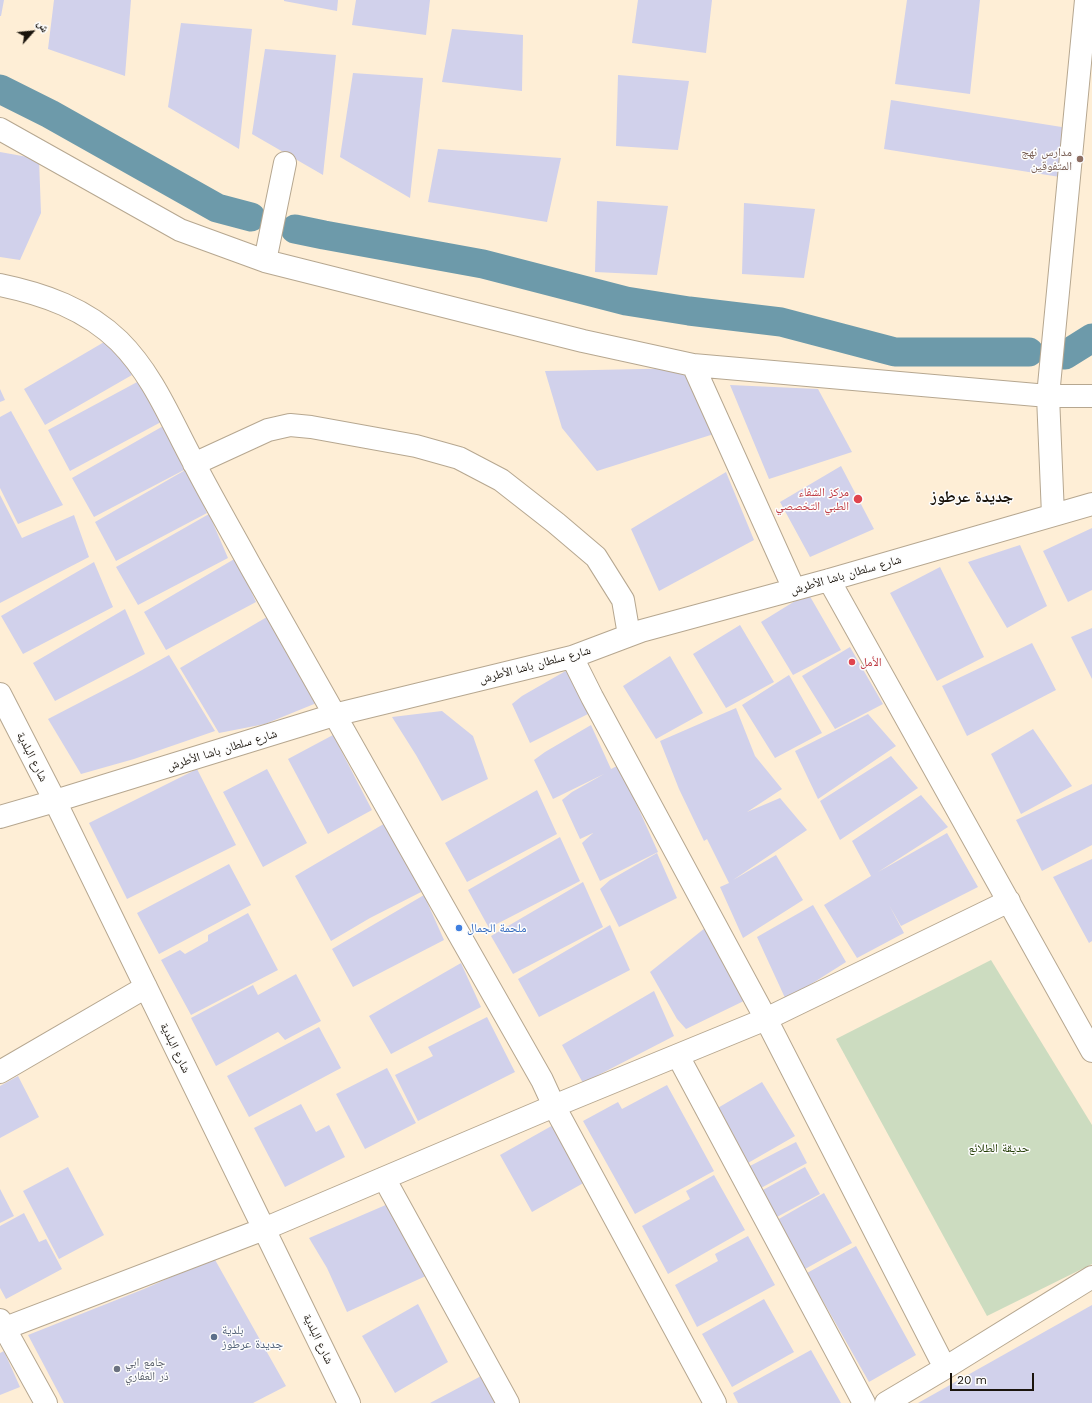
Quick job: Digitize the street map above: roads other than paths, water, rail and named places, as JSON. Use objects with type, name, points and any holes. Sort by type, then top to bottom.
[{"type":"street","points":[[1053,515],[1048,396],[1086,0]]},
{"type":"street","points":[[0,130],[180,230],[265,261],[583,341],[693,365],[1048,396],[1092,396]]},
{"type":"street","points":[[265,261],[285,163]]},
{"type":"street","points":[[0,285],[28,291],[60,302],[91,319],[118,340],[141,366],[156,390],[194,464],[334,715],[542,1080],[554,1106],[715,1403]]},
{"type":"street","points":[[693,365],[794,589]]},
{"type":"street","points":[[194,464],[268,430],[290,425],[311,427],[416,446],[459,458],[501,480],[556,523],[596,557],[622,600],[629,636]]},
{"type":"street","name":"شارع سلطان باشا الأطرش","points":[[0,817],[334,715],[572,657],[641,631],[829,580],[1092,504]]},
{"type":"street","points":[[829,580],[1092,1051]]},
{"type":"street","points":[[572,657],[592,697],[766,1019],[945,1368]]},
{"type":"street","name":"شارع البلدية","points":[[0,694],[55,801],[349,1403]]},
{"type":"street","points":[[46,1403],[2,1326],[264,1228],[766,1019],[1009,901]]},
{"type":"street","points":[[0,1072],[146,987]]},
{"type":"street","points":[[678,1056],[864,1403]]},
{"type":"street","points":[[384,1178],[508,1403]]},
{"type":"street","points":[[886,1403],[1092,1277]]},
{"type":"waterway","points":[[0,89],[50,114],[217,208],[251,217]]},
{"type":"waterway","points":[[295,229],[483,264],[626,301],[689,311],[781,322],[895,352],[1029,352]]},
{"type":"waterway","points":[[1065,355],[1092,338]]},
{"type":"place","name":"مدارس نهج المتفوقين","points":[[1080,159]]},
{"type":"place","name":"مركز الشفاء الطبي التخصصي","points":[[858,499]]},
{"type":"place","name":"الأمل","points":[[852,662]]},
{"type":"place","name":"ملحمة الجمال","points":[[459,928]]},
{"type":"place","name":"بلدية جديدة عرطوز","points":[[214,1337]]},
{"type":"place","name":"جامع ابي ذر الغفاري","points":[[117,1369]]},
{"type":"district","name":"جديدة عرطوز","points":[[972,497]]},
{"type":"park label","name":"حديقة الطلائع","points":[[999,1148]]}]
